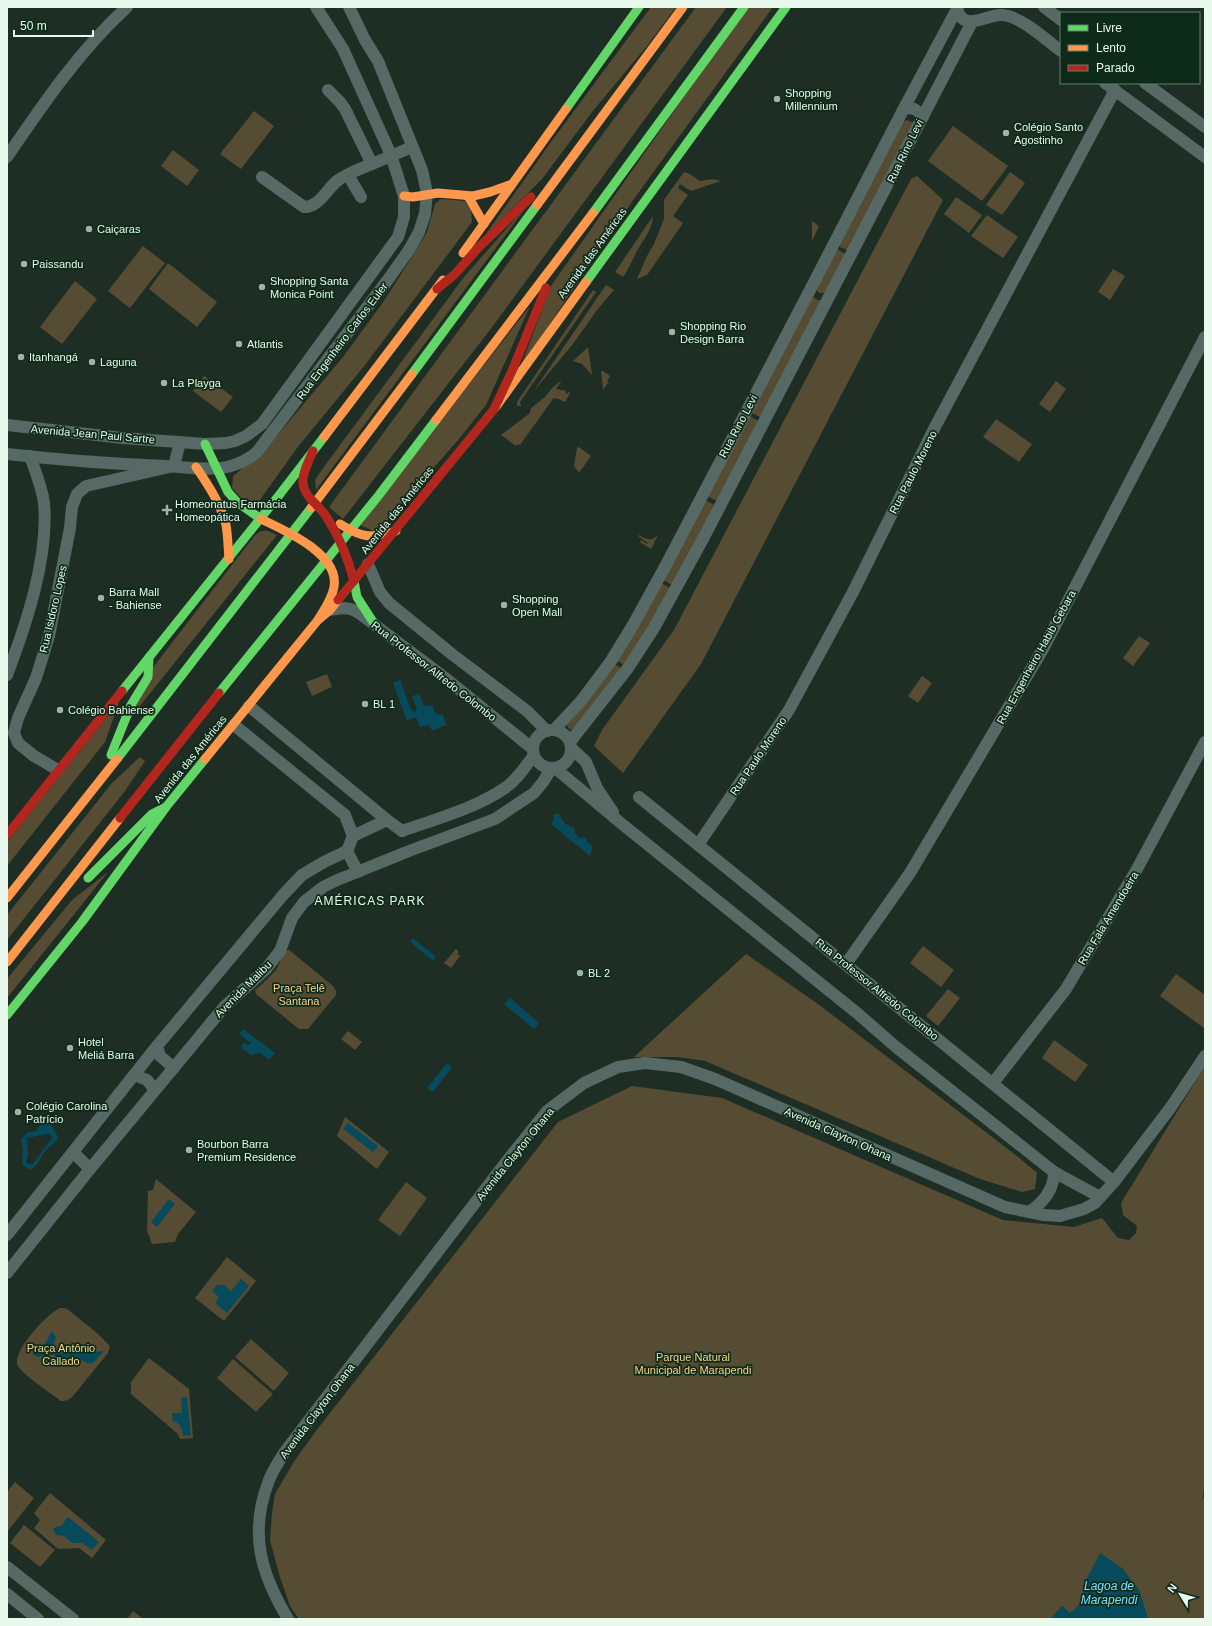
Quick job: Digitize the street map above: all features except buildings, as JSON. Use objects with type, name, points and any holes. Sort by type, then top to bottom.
[{"type":"main road","points":[[7,835],[261,519],[313,451],[484,224],[639,7]]},
{"type":"main road","points":[[7,898],[292,534],[580,148],[683,7]]},
{"type":"main road","name":"Avenida das Américas","points":[[7,962],[325,560],[408,458],[557,261],[744,7]]},
{"type":"main road","name":"Avenida das Américas","points":[[7,1014],[82,922],[166,807],[318,620],[330,610],[396,531],[494,409],[786,7]]},
{"type":"main road","points":[[436,289],[455,274],[479,247],[542,186],[565,157],[580,148]]},
{"type":"main road","points":[[404,196],[413,197],[440,193],[468,196],[480,195],[512,184]]},
{"type":"main road","points":[[468,196],[484,224]]},
{"type":"main road","points":[[494,409],[512,372],[557,261]]},
{"type":"main road","points":[[205,444],[222,467],[223,482],[237,502],[261,519],[292,534],[325,560],[334,574],[335,581],[330,601],[318,620]]},
{"type":"main road","points":[[313,451],[303,484],[307,493],[326,515],[340,542],[350,562],[357,597],[375,626]]},
{"type":"main road","points":[[196,467],[210,487],[221,511],[226,525],[229,559]]},
{"type":"main road","points":[[326,515],[350,530],[367,538],[396,531]]},
{"type":"main road","points":[[86,799],[98,774],[112,754],[131,705],[146,682],[150,668],[149,657]]},
{"type":"main road","points":[[82,883],[152,814],[166,807]]},
{"type":"main road","points":[[46,912],[55,908],[74,892]]},
{"type":"street","points":[[7,157],[40,108],[74,65],[108,25],[127,7]]},
{"type":"street","name":"Rua Engenheiro Carlos Euler","points":[[226,443],[246,436],[262,424],[398,237],[404,217],[404,196],[391,155],[342,49],[316,7]]},
{"type":"street","name":"Rua Engenheiro Carlos Euler","points":[[222,467],[239,464],[257,452],[388,281],[419,232],[425,214],[427,194],[422,170],[378,61],[350,7]]},
{"type":"street","points":[[990,17],[998,7]]},
{"type":"street","points":[[1044,7],[1060,19]]},
{"type":"street","points":[[957,8],[958,14],[963,19],[972,22],[1003,15],[1016,19],[1060,50]]},
{"type":"street","points":[[902,110],[957,8]]},
{"type":"street","points":[[923,117],[972,22]]},
{"type":"street","points":[[1146,84],[1205,127]]},
{"type":"street","points":[[1110,87],[1205,157]]},
{"type":"street","name":"Rua Paulo Moreno","points":[[698,845],[788,710],[853,592],[935,427],[1110,87]]},
{"type":"street","points":[[328,90],[345,109],[372,164]]},
{"type":"street","name":"Rua Rino Levi","points":[[550,730],[581,701],[611,661],[633,625],[810,290],[902,110],[908,107],[914,108],[923,117],[704,537],[654,628],[628,668],[570,745]]},
{"type":"street","points":[[262,177],[304,207],[308,208],[338,180],[391,155],[412,147]]},
{"type":"street","points":[[348,175],[361,198]]},
{"type":"street","points":[[810,290],[818,296],[829,298]]},
{"type":"street","name":"Rua Engenheiro Habib Gebara","points":[[846,964],[910,873],[1043,649],[1205,337]]},
{"type":"street","name":"Avenida Jean Paul Sartre","points":[[7,425],[123,438],[205,444],[226,443]]},
{"type":"street","points":[[174,466],[180,442]]},
{"type":"street","points":[[7,454],[119,464],[222,467]]},
{"type":"street","name":"Rua Isidoro Lopes","points":[[7,675],[28,613],[37,578],[43,538],[44,502],[30,456]]},
{"type":"street","name":"Rua Isidoro Lopes","points":[[58,770],[34,756],[18,743],[14,732],[18,718],[36,678],[49,636],[70,528],[72,506],[77,494],[86,486],[174,466]]},
{"type":"street","points":[[368,564],[380,592],[389,603],[550,730],[563,734],[570,745],[586,762],[597,788],[622,824]]},
{"type":"street","name":"Rua Professor Alfredo Colombo","points":[[330,610],[351,608],[444,677],[533,752]]},
{"type":"street","points":[[249,706],[402,831],[409,851]]},
{"type":"street","points":[[234,725],[345,815],[353,836],[348,851],[358,872]]},
{"type":"street","points":[[402,831],[458,811],[500,791],[519,775],[533,752],[537,737],[550,730]]},
{"type":"street","name":"Rua Fala Amendoeira","points":[[994,1083],[1066,989],[1137,869],[1205,742]]},
{"type":"street","points":[[533,752],[538,763],[542,766],[553,768],[560,767],[567,762],[571,753],[570,745]]},
{"type":"street","points":[[553,768],[851,1008],[896,1047],[1054,1172],[1100,1197]]},
{"type":"street","name":"Avenida Malibu","points":[[7,1274],[90,1169],[224,1007],[266,969],[280,951],[292,918],[304,902],[323,887],[409,851],[495,819],[534,792],[553,768]]},
{"type":"street","name":"Rua Professor Alfredo Colombo","points":[[639,797],[994,1083],[1114,1182]]},
{"type":"street","points":[[353,836],[387,820]]},
{"type":"street","points":[[7,1235],[157,1046],[255,927],[302,875],[324,862],[348,851]]},
{"type":"street","points":[[157,1046],[160,1056],[174,1068]]},
{"type":"street","name":"Avenida Clayton Ohana","points":[[288,1619],[266,1574],[259,1543],[260,1512],[268,1482],[277,1465],[284,1453],[510,1157],[547,1112],[584,1083],[618,1067],[645,1063],[681,1067],[715,1079],[1005,1207],[1044,1215],[1064,1215],[1084,1209],[1095,1203],[1114,1182],[1171,1107],[1205,1056]]},
{"type":"street","points":[[134,1075],[144,1078],[155,1090]]},
{"type":"street","points":[[73,1152],[90,1169]]},
{"type":"street","points":[[1029,1212],[1047,1197],[1052,1188],[1054,1172]]},
{"type":"street","points":[[7,1567],[73,1619]]},
{"type":"street","points":[[7,1594],[38,1619]]},
{"type":"green space","points":[[651,7],[676,7],[647,46],[592,112],[542,179],[483,238],[551,142]]},
{"type":"green space","points":[[696,7],[727,7],[493,326],[343,519],[329,507]]},
{"type":"green space","points":[[747,7],[773,7],[634,199],[520,368],[551,286]]},
{"type":"green space","points":[[254,111],[274,126],[241,169],[220,154]]},
{"type":"green space","points":[[907,120],[913,123],[848,250],[840,247],[839,245],[903,122]]},
{"type":"green space","points":[[953,126],[1008,166],[982,201],[928,161]]},
{"type":"green space","points":[[173,150],[199,170],[187,186],[161,166]]},
{"type":"green space","points":[[684,172],[700,181],[712,179],[721,181],[691,191],[680,184],[678,188],[688,195],[673,216],[683,223],[647,275],[637,279],[664,219],[664,200]]},
{"type":"green space","points":[[1010,172],[1025,183],[1002,215],[986,205]]},
{"type":"green space","points":[[917,176],[943,200],[701,664],[623,773],[594,746],[602,730],[674,630],[911,179]]},
{"type":"green space","points":[[956,197],[982,215],[969,233],[944,214]]},
{"type":"green space","points":[[441,199],[465,201],[471,211],[472,222],[365,365],[297,448],[257,504],[247,504],[232,488],[233,476],[266,449],[343,357],[384,301],[415,252],[427,232],[435,204]]},
{"type":"green space","points":[[530,202],[316,490],[315,480],[318,475],[464,277]]},
{"type":"green space","points":[[987,215],[1018,237],[1003,258],[971,236]]},
{"type":"green space","points":[[653,216],[650,230],[623,277],[615,272]]},
{"type":"green space","points":[[812,221],[819,226],[812,241]]},
{"type":"green space","points":[[143,246],[165,263],[130,308],[108,291]]},
{"type":"green space","points":[[837,249],[847,255],[828,293],[820,293],[815,289]]},
{"type":"green space","points":[[168,263],[217,302],[197,327],[149,289]]},
{"type":"green space","points":[[1113,269],[1125,276],[1110,300],[1098,292]]},
{"type":"green space","points":[[75,281],[97,299],[62,344],[40,327]]},
{"type":"green space","points":[[606,285],[614,290],[597,310],[573,344],[533,392]]},
{"type":"green space","points":[[593,290],[596,292],[520,402],[521,406],[517,406],[517,402]]},
{"type":"green space","points":[[811,296],[818,300],[824,300],[762,418],[750,412]]},
{"type":"green space","points":[[530,306],[486,405],[458,440],[381,528],[376,532],[360,525]]},
{"type":"green space","points":[[588,347],[592,375],[582,364],[573,361]]},
{"type":"green space","points":[[601,371],[610,376],[607,381],[611,385],[608,383],[603,390]]},
{"type":"green space","points":[[204,376],[233,397],[221,412],[193,391]]},
{"type":"green space","points":[[562,380],[556,389],[566,391],[565,392],[567,394],[569,392],[570,393],[565,402],[559,399],[551,398],[553,399],[520,445],[518,444],[516,446],[501,435],[530,413],[531,408],[545,397],[553,387]]},
{"type":"green space","points":[[1056,381],[1066,389],[1050,412],[1039,404]]},
{"type":"green space","points":[[749,416],[759,421],[717,501],[707,496]]},
{"type":"green space","points":[[996,419],[1032,444],[1019,462],[983,437]]},
{"type":"green space","points":[[579,447],[591,456],[579,473],[574,466],[577,448]]},
{"type":"green space","points":[[705,500],[716,506],[674,586],[663,580]]},
{"type":"green space","points":[[261,531],[268,531],[277,535],[119,732],[131,696],[255,535]]},
{"type":"green space","points":[[639,535],[649,539],[658,535],[651,549],[640,542],[641,540],[647,544],[648,543],[638,536]]},
{"type":"green space","points":[[661,583],[672,589],[624,665],[614,659]]},
{"type":"green space","points":[[1139,636],[1150,643],[1133,666],[1123,658]]},
{"type":"green space","points":[[612,662],[622,669],[575,730],[569,729],[566,723]]},
{"type":"green space","points":[[327,674],[332,687],[312,696],[306,682]]},
{"type":"green space","points":[[922,676],[932,683],[918,703],[908,696]]},
{"type":"green space","points":[[119,702],[105,742],[7,866],[7,842]]},
{"type":"green space","points":[[140,757],[145,761],[125,791],[7,940],[7,915],[112,783]]},
{"type":"green space","points":[[108,872],[7,998],[7,979],[72,900]]},
{"type":"green space","points":[[923,946],[954,970],[941,987],[910,963]]},
{"type":"green space","points":[[456,949],[459,952],[457,954],[460,956],[451,968],[444,963]]},
{"type":"green space","name":"Praça Telê Santana","points":[[286,950],[289,950],[333,986],[336,991],[336,995],[308,1029],[299,1029],[256,994],[255,990],[276,970]]},
{"type":"green space","points":[[746,954],[818,1004],[1017,1156],[1037,1173],[1035,1189],[1022,1192],[980,1179],[705,1061],[678,1057],[634,1057]]},
{"type":"green space","points":[[1176,974],[1205,995],[1204,1028],[1160,996]]},
{"type":"green space","points":[[948,989],[960,998],[938,1026],[926,1016]]},
{"type":"green space","points":[[348,1031],[362,1042],[355,1050],[341,1039]]},
{"type":"green space","points":[[1054,1040],[1088,1065],[1075,1082],[1042,1058]]},
{"type":"green space","name":"Parque Natural Municipal de Marapendi","points":[[1205,1066],[1205,1482],[1203,1497],[1205,1502],[1204,1619],[1148,1619],[1139,1590],[1083,1586],[1083,1602],[1070,1614],[1062,1606],[1051,1619],[299,1619],[290,1606],[279,1574],[270,1540],[275,1494],[295,1460],[319,1427],[558,1122],[632,1086],[722,1098],[1003,1220],[1074,1227],[1102,1218],[1118,1238],[1129,1240],[1136,1233],[1137,1226],[1123,1215],[1121,1203]]},
{"type":"green space","points":[[345,1117],[389,1152],[377,1169],[337,1136]]},
{"type":"green space","points":[[156,1179],[196,1212],[178,1234],[175,1242],[152,1244],[147,1230],[148,1191],[153,1190]]},
{"type":"green space","points":[[406,1182],[427,1198],[400,1236],[378,1220]]},
{"type":"green space","points":[[227,1257],[256,1281],[224,1321],[195,1298]]},
{"type":"green space","name":"Praça Antônio Callado","points":[[60,1308],[66,1308],[97,1333],[110,1346],[108,1353],[73,1396],[65,1401],[61,1401],[21,1370],[18,1366],[17,1360],[25,1343],[32,1334],[47,1317]]},
{"type":"green space","points":[[251,1339],[289,1373],[274,1391],[235,1357]]},
{"type":"green space","points":[[149,1358],[189,1389],[193,1438],[180,1439],[178,1434],[131,1394],[131,1382]]},
{"type":"green space","points":[[233,1359],[273,1394],[256,1412],[217,1378]]},
{"type":"green space","points":[[15,1482],[34,1498],[7,1532],[7,1492]]},
{"type":"green space","points":[[50,1493],[106,1540],[92,1558],[79,1548],[58,1549],[34,1528],[40,1520],[34,1513]]},
{"type":"green space","points":[[24,1525],[55,1550],[40,1567],[10,1543]]},
{"type":"green space","points":[[133,1611],[143,1619],[127,1619]]},
{"type":"water","points":[[400,680],[411,710],[415,712],[417,709],[412,696],[419,694],[424,706],[432,705],[436,714],[443,715],[446,725],[432,731],[429,725],[420,727],[416,717],[407,721],[393,683]]},
{"type":"water","points":[[559,814],[565,824],[574,828],[576,835],[580,838],[584,837],[587,839],[587,842],[593,846],[590,856],[551,824],[554,820],[553,815]]},
{"type":"water","points":[[413,938],[436,957],[433,961],[410,942]]},
{"type":"water","points":[[510,998],[539,1023],[534,1029],[504,1004]]},
{"type":"water","points":[[243,1029],[275,1053],[269,1060],[260,1053],[251,1055],[245,1050],[241,1049],[243,1043],[249,1045],[251,1043],[239,1034]]},
{"type":"water","points":[[447,1063],[452,1067],[433,1092],[427,1088]]},
{"type":"water","points":[[50,1122],[58,1138],[46,1150],[35,1167],[29,1170],[22,1164],[23,1150],[21,1139],[28,1132],[35,1132],[41,1123]],"holes":[[[47,1134],[51,1135],[52,1138],[33,1164],[28,1164],[26,1162],[28,1154],[27,1138]]]},
{"type":"water","points":[[348,1123],[378,1146],[373,1152],[343,1129]]},
{"type":"water","points":[[169,1199],[175,1204],[157,1227],[151,1222]]},
{"type":"water","points":[[241,1279],[249,1286],[227,1313],[215,1303],[219,1297],[212,1291],[217,1285],[225,1285],[231,1291]]},
{"type":"water","points":[[52,1331],[56,1337],[52,1348],[57,1353],[62,1354],[73,1350],[83,1354],[90,1350],[95,1352],[104,1351],[93,1363],[86,1363],[75,1357],[69,1359],[53,1355],[38,1357],[32,1354],[46,1342]]},
{"type":"water","points":[[181,1397],[187,1397],[191,1435],[183,1436],[180,1424],[173,1422],[172,1413],[182,1413]]},
{"type":"water","points":[[68,1517],[99,1542],[92,1550],[82,1543],[72,1543],[64,1536],[56,1535],[53,1529],[57,1526],[61,1526]]},
{"type":"water","name":"Lagoa de Marapendi","points":[[1100,1553],[1122,1568],[1139,1590],[1148,1619],[1051,1619],[1062,1606],[1070,1613],[1083,1602],[1083,1586]]},
{"type":"traffic: fast","points":[[566,109],[639,7]]},
{"type":"traffic: fast","points":[[593,213],[744,7]]},
{"type":"traffic: fast","points":[[586,282],[786,7]]},
{"type":"traffic: fast","points":[[412,374],[537,205]]},
{"type":"traffic: fast","points":[[219,693],[379,495],[436,420]]},
{"type":"traffic: fast","points":[[122,691],[324,437]]},
{"type":"traffic: fast","points":[[205,444],[228,492],[237,502],[261,519]]},
{"type":"traffic: fast","points":[[117,759],[311,508]]},
{"type":"traffic: fast","points":[[354,581],[357,597],[375,625]]},
{"type":"traffic: fast","points":[[111,755],[131,705],[148,677],[149,657]]},
{"type":"traffic: fast","points":[[7,1015],[82,922],[166,807],[205,759]]},
{"type":"traffic: fast","points":[[88,878],[152,814],[166,807]]},
{"type":"traffic: slow","points":[[537,205],[683,7]]},
{"type":"traffic: slow","points":[[463,253],[566,109]]},
{"type":"traffic: slow","points":[[404,196],[413,197],[438,193],[473,196],[512,184]]},
{"type":"traffic: slow","points":[[468,196],[484,224]]},
{"type":"traffic: slow","points":[[436,420],[593,213]]},
{"type":"traffic: slow","points":[[324,437],[443,280]]},
{"type":"traffic: slow","points":[[495,408],[586,282]]},
{"type":"traffic: slow","points":[[311,508],[412,374]]},
{"type":"traffic: slow","points":[[196,467],[214,495],[224,517],[227,529],[229,559]]},
{"type":"traffic: slow","points":[[261,519],[308,545],[320,554],[328,564],[334,575],[334,587],[330,600],[318,620]]},
{"type":"traffic: slow","points":[[340,524],[361,535],[367,536],[380,535],[396,531]]},
{"type":"traffic: slow","points":[[205,759],[318,620],[330,610],[338,600]]},
{"type":"traffic: slow","points":[[7,898],[117,759]]},
{"type":"traffic: slow","points":[[7,962],[120,818]]},
{"type":"traffic: jam","points":[[437,289],[455,274],[479,247],[531,197]]},
{"type":"traffic: jam","points":[[494,409],[512,371],[546,288]]},
{"type":"traffic: jam","points":[[338,600],[495,408]]},
{"type":"traffic: jam","points":[[313,451],[306,467],[303,479],[304,488],[309,497],[326,516],[335,531],[346,556],[354,581]]},
{"type":"traffic: jam","points":[[7,835],[122,691]]},
{"type":"traffic: jam","points":[[120,818],[219,693]]},
{"type":"place","name":"Shopping Millennium","points":[[777,99]]},
{"type":"place","name":"Colégio Santo Agostinho","points":[[1006,133]]},
{"type":"place","name":"Caiçaras","points":[[89,229]]},
{"type":"place","name":"Paissandu","points":[[24,264]]},
{"type":"place","name":"Shopping Santa Monica Point","points":[[262,287]]},
{"type":"place","name":"Shopping Rio Design Barra","points":[[672,332]]},
{"type":"place","name":"Atlantis","points":[[239,344]]},
{"type":"place","name":"Itanhangá","points":[[21,357]]},
{"type":"place","name":"Laguna","points":[[92,362]]},
{"type":"place","name":"La Playga","points":[[164,383]]},
{"type":"place","name":"Homeonatus Farmácia Homeopática","points":[[167,510]]},
{"type":"place","name":"Barra Mall - Bahiense","points":[[101,598]]},
{"type":"place","name":"Shopping Open Mall","points":[[504,605]]},
{"type":"place","name":"BL 1","points":[[365,704]]},
{"type":"place","name":"Colégio Bahiense","points":[[60,710]]},
{"type":"place","name":"BL 2","points":[[580,973]]},
{"type":"place","name":"Hotel Meliá Barra","points":[[70,1048]]},
{"type":"place","name":"Colégio Carolina Patrício","points":[[18,1112]]},
{"type":"place","name":"Bourbon Barra Premium Residence","points":[[189,1150]]},
{"type":"district","name":"AMÉRICAS PARK","points":[[370,901]]}]
